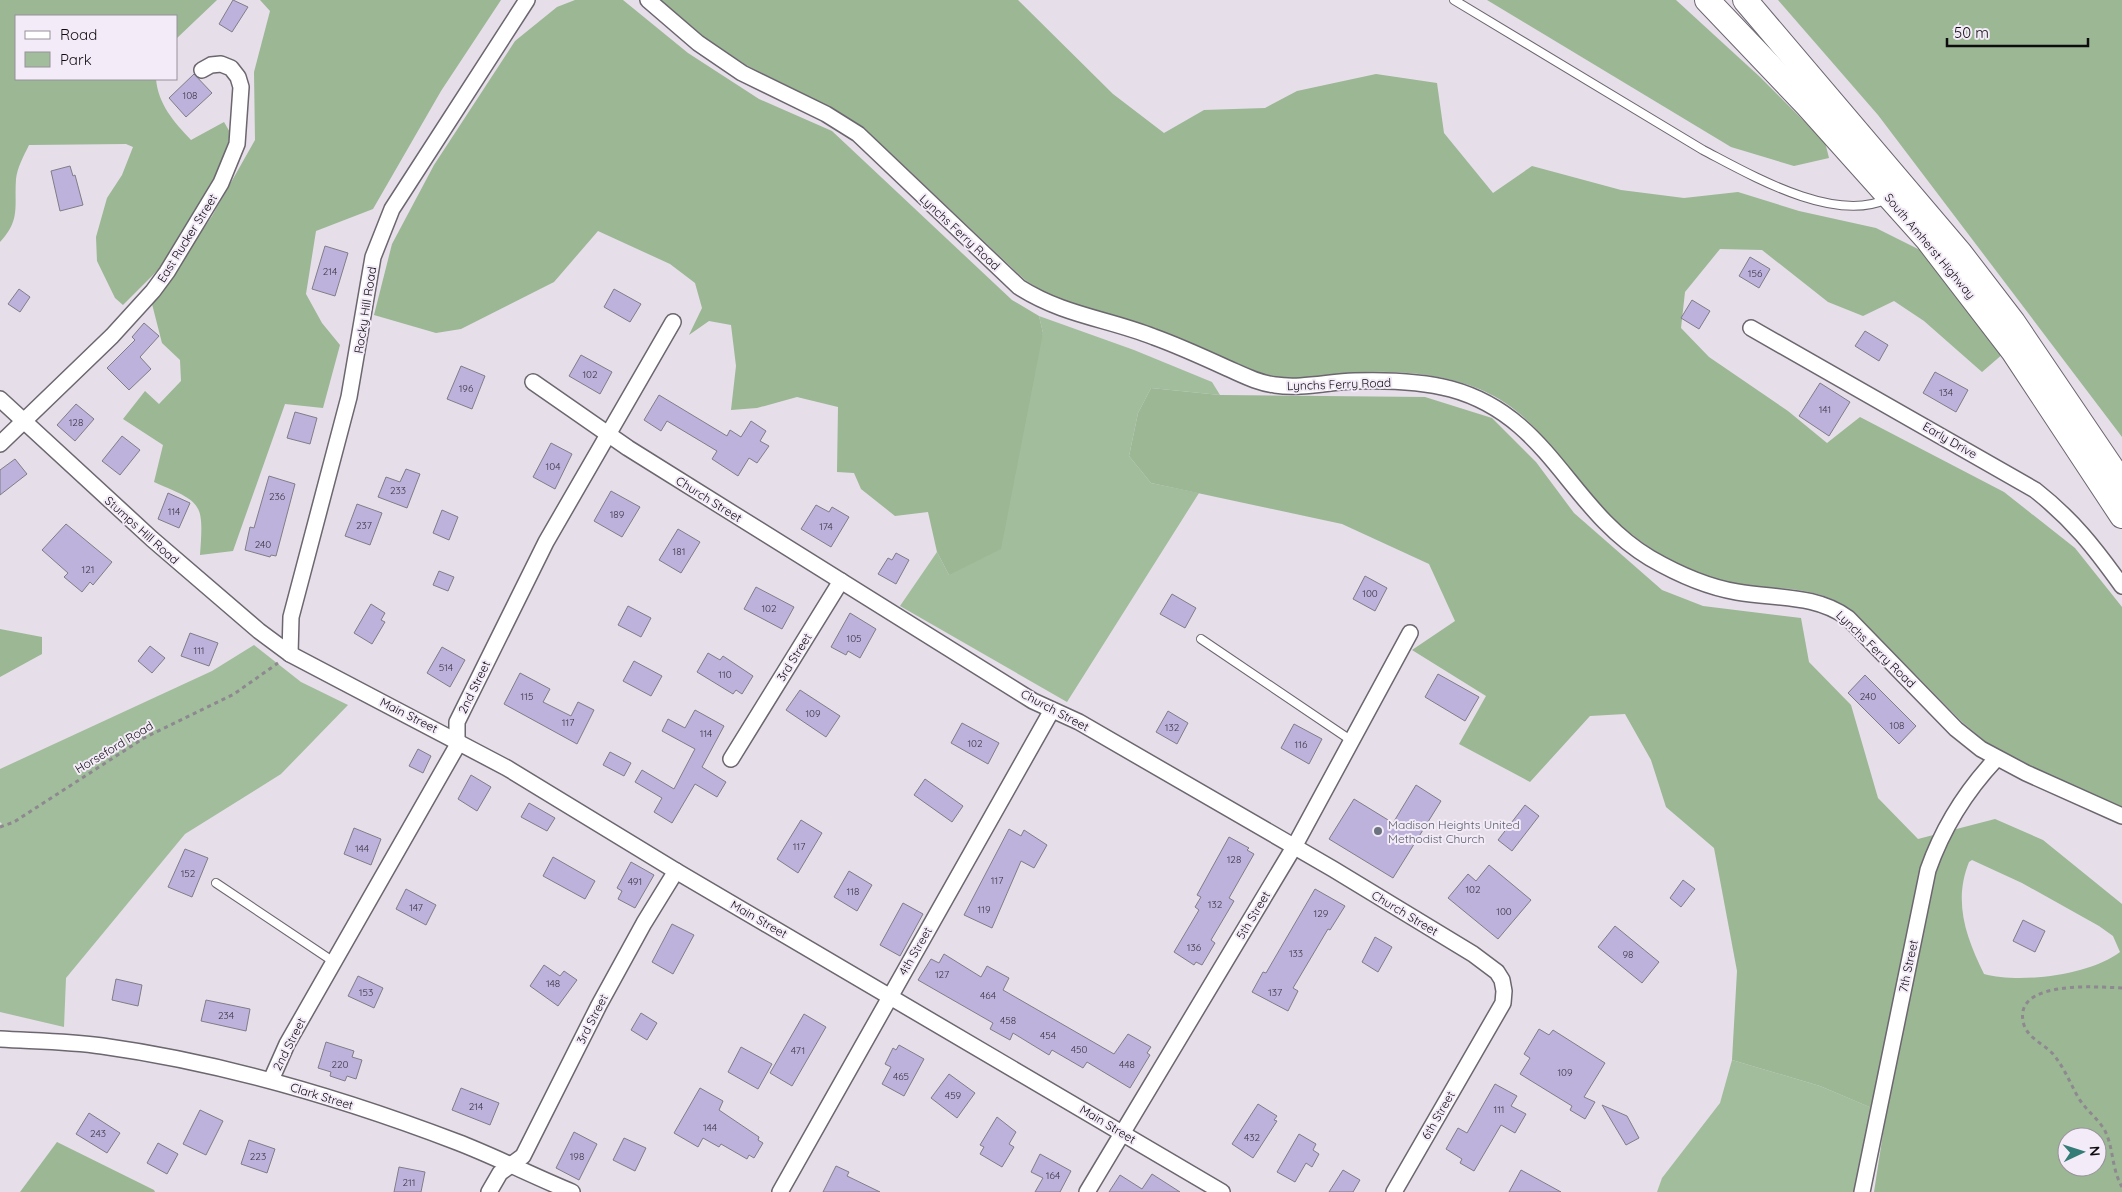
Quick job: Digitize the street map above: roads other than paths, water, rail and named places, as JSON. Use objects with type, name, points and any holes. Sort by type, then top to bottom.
[{"type":"main road","name":"South Amherst Highway","points":[[1707,0],[1808,105],[1960,254],[2014,322],[2122,483]]},
{"type":"main road","name":"South Amherst Highway","points":[[1745,0],[1897,193],[1927,239],[2008,344],[2122,516]]},
{"type":"street","name":"Rocky Hill Road","points":[[290,654],[291,617],[349,397],[373,257],[380,235],[392,209],[526,0]]},
{"type":"street","name":"Lynchs Ferry Road","points":[[648,0],[698,43],[742,73],[826,114],[858,134],[1019,287],[1042,302],[1068,312],[1154,337],[1251,379],[1274,385],[1298,387],[1353,381],[1394,381],[1449,388],[1476,397],[1500,410],[1523,426],[1593,510],[1622,538],[1642,552],[1679,573],[1719,588],[1775,597],[1814,600],[1834,608],[1848,618],[1956,729],[1996,759],[2122,816]]},
{"type":"street","name":"East Rucker Street","points":[[0,444],[112,336],[153,291],[168,272],[221,183],[237,144],[241,87],[238,77],[231,68],[221,64],[211,65],[202,70]]},
{"type":"street","name":"2nd Street","points":[[271,1080],[287,1044],[441,775],[457,740],[457,722],[529,574],[673,322]]},
{"type":"street","name":"Early Drive","points":[[1751,328],[2035,490],[2062,511],[2086,536],[2122,586]]},
{"type":"street","name":"Church Street","points":[[533,382],[610,435],[1033,701],[1079,722],[1473,954],[1497,972],[1502,980],[1504,992],[1503,1003],[1483,1037]]},
{"type":"street","name":"Stumps Hill Road","points":[[0,399],[152,539],[259,631],[290,654]]},
{"type":"street","name":"3rd Street","points":[[731,759],[841,581]]},
{"type":"street","name":"5th Street","points":[[1087,1192],[1294,847],[1410,633]]},
{"type":"street","name":"Main Street","points":[[290,654],[457,740],[507,768],[676,870],[1222,1192]]},
{"type":"street","name":"4th Street","points":[[780,1192],[1052,710]]},
{"type":"street","name":"7th Street","points":[[1862,1192],[1928,870],[1937,845],[1954,810],[1978,778],[1996,759]]},
{"type":"street","name":"3rd Street","points":[[489,1192],[500,1173],[524,1156],[599,1005],[644,923],[676,870]]},
{"type":"street","name":"6th Street","points":[[1394,1192],[1483,1037]]},
{"type":"street","name":"Clark Street","points":[[0,1039],[101,1045],[200,1062],[271,1080],[391,1118],[459,1143],[508,1166],[572,1192]]},
{"type":"lane","points":[[1454,0],[1703,150],[1741,170],[1827,204],[1847,207],[1866,206],[1897,193]]},
{"type":"lane","points":[[1201,639],[1352,741]]},
{"type":"lane","points":[[216,883],[334,962]]},
{"type":"place","name":"Madison Heights United Methodist Church","points":[[1378,831]]}]
